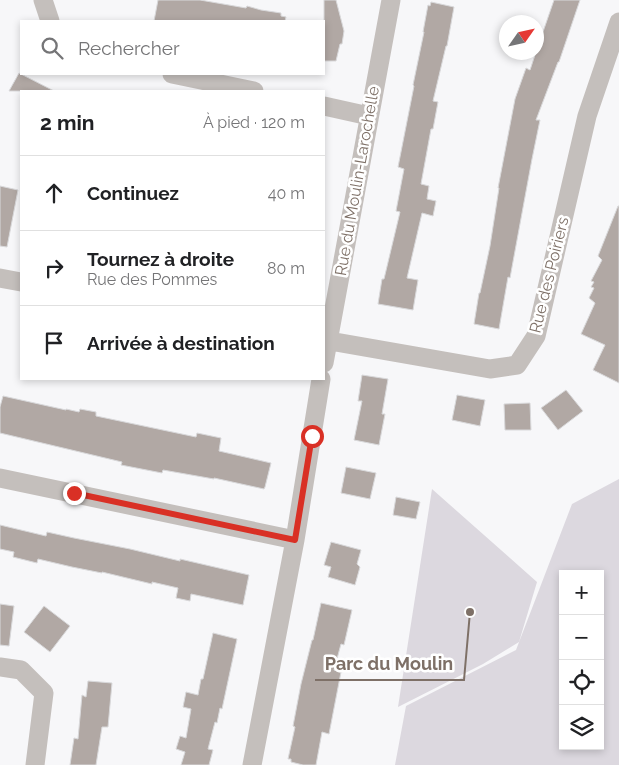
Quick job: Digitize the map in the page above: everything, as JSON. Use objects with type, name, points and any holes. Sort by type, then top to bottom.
[{"type":"street","points":[[43,0],[50,20]]},
{"type":"street","name":"Rue du Moulin-Larochelle","points":[[326,340],[391,0]]},
{"type":"street","name":"Rue des Poiriers","points":[[326,340],[490,368],[517,365],[536,336],[587,116],[619,22]]},
{"type":"street","points":[[177,75],[249,90]]},
{"type":"street","points":[[325,106],[369,116]]},
{"type":"street","points":[[0,278],[20,282]]},
{"type":"street","points":[[252,765],[295,540],[321,380]]},
{"type":"street","points":[[0,478],[295,540]]},
{"type":"street","points":[[0,667],[21,670],[44,693],[35,765]]},
{"type":"shaded area","points":[[619,479],[619,765],[395,765],[406,706],[516,650],[572,504]]},
{"type":"shaded area","points":[[432,489],[537,582],[519,642],[483,664],[398,707]]},
{"type":"building","points":[[158,0],[200,0],[246,8],[247,6],[281,13],[281,16],[286,17],[285,20],[154,20]]},
{"type":"building","points":[[324,0],[336,0],[344,31],[336,61],[325,61]]},
{"type":"building","points":[[554,0],[580,0],[559,62],[536,120],[540,120],[499,329],[474,324],[490,246],[498,188],[515,99],[526,68],[530,70],[533,60],[544,60],[544,29]]},
{"type":"building","points":[[431,2],[454,7],[447,46],[433,101],[438,102],[421,184],[429,186],[427,199],[436,201],[433,216],[422,213],[407,278],[418,280],[413,310],[378,304],[382,279],[384,279],[400,212],[396,211],[404,169],[398,167],[428,5],[430,6]]},
{"type":"building","points":[[19,73],[52,90],[20,90],[9,91]]},
{"type":"building","points":[[0,186],[18,190],[7,247],[0,246]]},
{"type":"building","points":[[618,206],[619,383],[593,370],[605,345],[581,334],[595,303],[589,298],[594,288],[591,287],[594,282],[591,281],[602,260],[598,256]]},
{"type":"building","points":[[362,375],[388,379],[382,414],[385,414],[379,445],[354,440],[362,401],[358,401]]},
{"type":"building","points":[[566,390],[583,411],[558,430],[541,408]]},
{"type":"building","points":[[457,395],[485,400],[480,426],[452,420]]},
{"type":"building","points":[[3,396],[66,410],[79,412],[80,409],[96,412],[96,416],[196,437],[197,433],[221,438],[219,451],[271,463],[265,487],[264,489],[214,478],[163,470],[162,473],[121,465],[122,462],[0,433],[0,407]]},
{"type":"building","points":[[530,403],[531,430],[505,430],[504,404]]},
{"type":"building","points":[[346,467],[376,473],[370,499],[341,493]]},
{"type":"building","points":[[396,497],[420,502],[416,519],[393,515]]},
{"type":"building","points":[[0,525],[46,536],[47,532],[249,575],[243,605],[191,594],[190,601],[176,598],[178,588],[38,559],[37,563],[13,557],[14,552],[0,549]]},
{"type":"building","points":[[331,542],[361,550],[357,564],[360,567],[355,585],[328,577],[331,567],[324,565]]},
{"type":"building","points":[[321,603],[352,610],[344,645],[341,644],[334,670],[341,672],[329,734],[322,732],[316,765],[303,765],[291,762],[291,759],[288,759],[301,684]]},
{"type":"building","points":[[0,604],[14,606],[9,646],[0,645]]},
{"type":"building","points":[[44,606],[70,626],[50,652],[24,632]]},
{"type":"building","points":[[213,633],[237,639],[222,709],[220,708],[217,723],[215,722],[208,749],[213,750],[209,765],[181,765],[185,752],[176,749],[180,736],[186,738],[191,709],[183,707],[186,692],[198,695]]},
{"type":"building","points":[[88,681],[112,683],[108,727],[102,727],[96,765],[70,765],[74,738],[78,739],[82,695],[86,697]]},
{"type":"place","name":"Parc du Moulin","points":[[470,612]]},
{"type":"route","points":[[74,493],[295,540],[312,436]]}]
